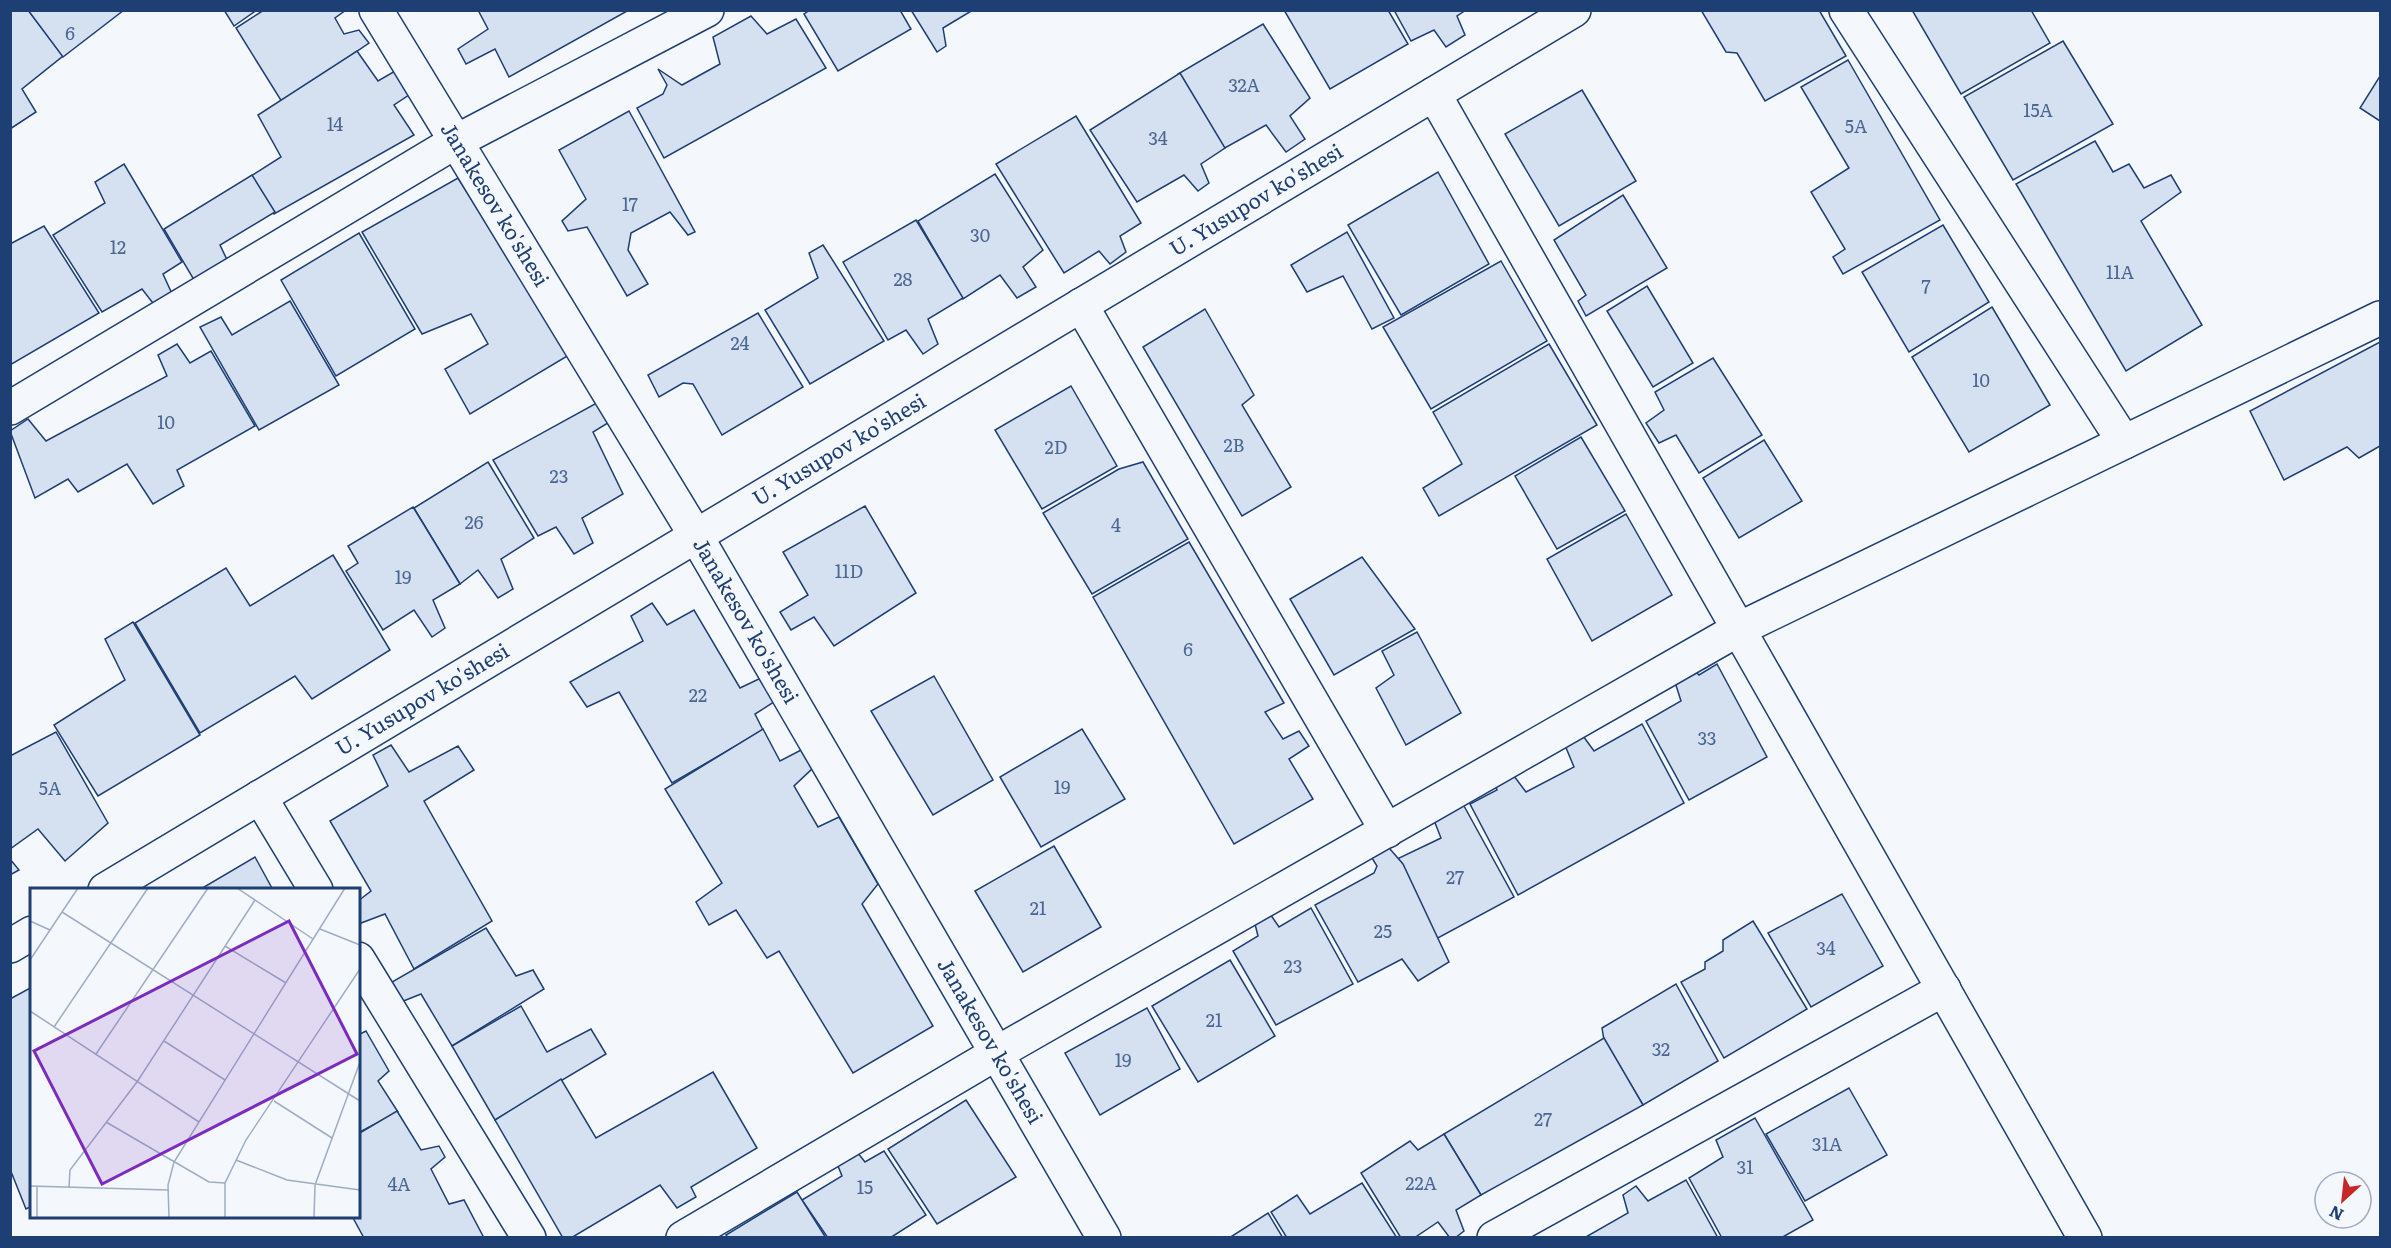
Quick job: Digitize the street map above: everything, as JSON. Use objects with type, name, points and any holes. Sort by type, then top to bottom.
[{"type":"street","name":"Janakesov ko'shesi","points":[[376,10],[696,536],[1104,1238]]},
{"type":"street","points":[[10,408],[455,142],[706,10]]},
{"type":"street","name":"U. Yusupov ko'shesi","points":[[108,888],[1574,10]]},
{"type":"street","points":[[1845,10],[2124,442]]},
{"type":"street","points":[[1434,94],[2085,1238]]},
{"type":"street","points":[[1081,305],[1386,831]]},
{"type":"street","points":[[683,1238],[997,1053],[1739,629],[2380,318]]},
{"type":"street","points":[[260,797],[315,888]]},
{"type":"street","points":[[10,946],[30,934]]},
{"type":"street","points":[[360,962],[529,1238]]},
{"type":"street","points":[[1494,1238],[1944,990]]},
{"type":"building","points":[[10,10],[28,10],[63,56],[22,89],[36,112],[10,129]]},
{"type":"building","points":[[28,10],[124,10],[63,57]]},
{"type":"building","points":[[224,10],[257,10],[234,26]]},
{"type":"building","points":[[264,10],[346,10],[335,18],[344,34],[359,30],[369,43],[282,102],[236,28]]},
{"type":"building","points":[[478,10],[629,10],[509,77],[495,49],[466,64],[458,49],[488,29]]},
{"type":"building","points":[[810,10],[900,10],[911,29],[838,71],[804,14]]},
{"type":"building","points":[[911,10],[973,10],[943,28],[946,46],[937,52]]},
{"type":"building","points":[[1284,10],[1388,10],[1408,44],[1330,89]]},
{"type":"building","points":[[1394,10],[1466,10],[1457,16],[1465,35],[1446,47],[1434,30],[1411,41]]},
{"type":"building","points":[[1701,10],[1819,10],[1846,56],[1765,101],[1737,53],[1726,52]]},
{"type":"building","points":[[1912,10],[2031,10],[2050,43],[1961,94]]},
{"type":"building","points":[[751,16],[767,34],[796,19],[826,68],[664,158],[637,108],[663,94],[667,85],[658,69],[682,85],[720,64],[713,37]]},
{"type":"building","points":[[1263,24],[1310,98],[1290,116],[1305,139],[1286,152],[1266,125],[1223,149],[1178,74]]},
{"type":"building","points":[[2063,41],[2113,124],[2013,180],[1964,97]]},
{"type":"building","points":[[357,51],[378,81],[402,67],[418,89],[394,105],[414,135],[274,214],[251,176],[281,157],[258,115]]},
{"type":"building","points":[[1848,60],[1940,220],[1843,274],[1833,257],[1845,249],[1811,192],[1849,168],[1801,87]]},
{"type":"building","points":[[1180,73],[1225,148],[1201,164],[1209,183],[1198,191],[1184,175],[1137,202],[1090,130]]},
{"type":"building","points":[[2380,76],[2380,121],[2360,108]]},
{"type":"building","points":[[1582,90],[1636,181],[1559,226],[1505,134]]},
{"type":"building","points":[[629,111],[695,232],[688,235],[670,212],[631,233],[628,250],[648,284],[627,296],[587,227],[568,231],[562,221],[586,199],[559,150]]},
{"type":"building","points":[[1076,116],[1141,223],[1120,236],[1126,252],[1110,264],[1099,251],[1064,273],[996,164]]},
{"type":"building","points":[[2095,141],[2113,172],[2129,164],[2144,188],[2171,175],[2181,192],[2141,221],[2202,325],[2126,371],[2016,184]]},
{"type":"building","points":[[124,164],[182,262],[163,274],[173,296],[156,307],[142,289],[102,312],[53,235],[105,203],[95,182]]},
{"type":"building","points":[[1438,172],[1489,264],[1401,315],[1348,225]]},
{"type":"building","points":[[995,174],[1043,250],[1023,267],[1036,287],[1017,298],[1000,275],[963,299],[918,221]]},
{"type":"building","points":[[252,175],[275,212],[220,245],[230,266],[197,285],[164,229]]},
{"type":"building","points":[[458,178],[569,355],[470,414],[445,369],[488,344],[471,314],[422,334],[362,232]]},
{"type":"building","points":[[1623,195],[1667,268],[1586,316],[1578,301],[1586,295],[1554,240]]},
{"type":"building","points":[[916,220],[963,298],[928,319],[938,344],[923,354],[906,330],[888,340],[843,262]]},
{"type":"building","points":[[1943,225],[1989,302],[1909,352],[1862,272]]},
{"type":"building","points":[[44,226],[99,313],[10,365],[10,244]]},
{"type":"building","points":[[1347,232],[1394,318],[1372,329],[1343,276],[1307,292],[1291,265]]},
{"type":"building","points":[[359,233],[415,329],[336,376],[281,280]]},
{"type":"building","points":[[823,245],[884,341],[810,384],[765,310],[818,278],[809,253]]},
{"type":"building","points":[[1501,261],[1547,341],[1431,409],[1383,327]]},
{"type":"building","points":[[1647,286],[1693,363],[1653,387],[1607,311]]},
{"type":"building","points":[[290,301],[339,385],[259,430],[200,327],[221,317],[232,335]]},
{"type":"building","points":[[1992,307],[2050,405],[1969,452],[1912,357]]},
{"type":"building","points":[[1205,309],[1254,395],[1242,405],[1291,487],[1242,516],[1143,347]]},
{"type":"building","points":[[758,313],[803,387],[722,435],[693,384],[683,383],[659,397],[648,375]]},
{"type":"building","points":[[2380,342],[2380,446],[2359,458],[2347,447],[2284,480],[2250,411]]},
{"type":"building","points":[[177,344],[190,363],[211,351],[255,426],[177,470],[184,486],[153,504],[127,464],[78,492],[68,479],[35,498],[10,431],[28,419],[46,441],[167,376],[158,355]]},
{"type":"building","points":[[1549,344],[1597,425],[1439,516],[1423,488],[1462,464],[1433,412]]},
{"type":"building","points":[[1713,358],[1762,435],[1699,473],[1676,435],[1659,443],[1646,423],[1664,410],[1655,392]]},
{"type":"building","points":[[1071,386],[1117,466],[1042,509],[995,430]]},
{"type":"building","points":[[604,399],[616,418],[593,432],[623,494],[582,518],[593,543],[574,554],[556,527],[538,536],[493,460]]},
{"type":"building","points":[[1581,437],[1625,511],[1557,549],[1515,476]]},
{"type":"building","points":[[1764,440],[1802,501],[1739,538],[1703,478]]},
{"type":"building","points":[[488,462],[534,538],[501,559],[513,589],[498,598],[478,570],[460,584],[414,508]]},
{"type":"building","points":[[1143,462],[1188,539],[1092,594],[1043,513],[1119,469]]},
{"type":"building","points":[[865,506],[916,593],[834,646],[814,617],[791,630],[780,612],[808,595],[783,552]]},
{"type":"building","points":[[413,507],[460,584],[433,600],[445,628],[432,637],[414,610],[383,630],[346,571],[358,563],[348,546]]},
{"type":"building","points":[[1626,514],[1672,595],[1592,641],[1547,559]]},
{"type":"building","points":[[1189,542],[1284,703],[1265,712],[1283,739],[1299,731],[1309,746],[1289,759],[1313,799],[1234,844],[1093,597]]},
{"type":"building","points":[[333,555],[390,650],[312,699],[295,676],[200,733],[135,623],[226,568],[250,606]]},
{"type":"building","points":[[1362,557],[1415,629],[1334,675],[1290,599]]},
{"type":"building","points":[[652,603],[667,625],[694,610],[740,688],[763,677],[777,700],[755,714],[763,730],[672,783],[619,692],[587,707],[570,682],[643,641],[631,616]]},
{"type":"building","points":[[133,622],[200,735],[98,796],[54,725],[125,680],[105,639]]},
{"type":"building","points":[[1417,632],[1461,713],[1406,745],[1376,688],[1394,675],[1382,651]]},
{"type":"building","points":[[1717,664],[1767,757],[1689,800],[1646,721],[1681,701],[1673,676],[1691,667],[1699,675]]},
{"type":"building","points":[[934,676],[993,780],[933,815],[871,711]]},
{"type":"building","points":[[1642,724],[1684,803],[1518,895],[1470,804],[1497,790],[1492,776],[1508,768],[1526,792],[1574,767],[1562,738],[1578,729],[1594,751]]},
{"type":"building","points":[[763,729],[780,761],[803,749],[814,767],[794,786],[818,827],[839,817],[878,884],[862,904],[933,1026],[853,1073],[779,951],[767,958],[736,910],[709,925],[696,902],[722,883],[665,789]]},
{"type":"building","points":[[1082,729],[1125,799],[1041,847],[1000,777]]},
{"type":"building","points":[[56,732],[108,823],[65,861],[38,829],[10,849],[10,756]]},
{"type":"building","points":[[391,745],[409,772],[458,746],[474,770],[424,801],[492,921],[414,969],[385,914],[360,922],[360,899],[371,891],[330,821],[388,786],[373,755]]},
{"type":"building","points":[[1458,795],[1514,897],[1436,939],[1397,859],[1441,838],[1430,810]]},
{"type":"building","points":[[1383,841],[1403,864],[1449,962],[1418,981],[1402,959],[1358,982],[1315,905],[1374,873],[1377,866],[1367,850]]},
{"type":"building","points":[[1054,846],[1101,927],[1023,972],[975,891]]},
{"type":"building","points":[[255,857],[272,888],[202,888]]},
{"type":"building","points":[[10,859],[19,870],[10,875]]},
{"type":"building","points":[[1842,894],[1883,966],[1811,1007],[1768,933]]},
{"type":"building","points":[[1266,908],[1279,927],[1311,908],[1353,984],[1276,1025],[1233,951],[1258,936],[1253,916]]},
{"type":"building","points":[[1753,921],[1807,1009],[1724,1058],[1681,982],[1705,969],[1705,962],[1723,951],[1723,940]]},
{"type":"building","points":[[486,928],[516,976],[533,970],[544,989],[452,1046],[421,994],[401,1002],[392,982]]},
{"type":"building","points":[[1230,960],[1275,1036],[1198,1082],[1152,1006]]},
{"type":"building","points":[[1676,984],[1718,1061],[1643,1105],[1604,1040],[1602,1028]]},
{"type":"building","points":[[30,988],[30,1207],[26,1209],[10,1169],[10,999]]},
{"type":"building","points":[[521,1006],[547,1052],[591,1029],[606,1054],[495,1120],[452,1046]]},
{"type":"building","points":[[1147,1008],[1180,1069],[1100,1115],[1065,1053]]},
{"type":"building","points":[[366,1031],[389,1071],[378,1081],[398,1112],[360,1132],[360,1034]]},
{"type":"building","points":[[1604,1038],[1643,1105],[1481,1195],[1444,1134]]},
{"type":"building","points":[[713,1072],[757,1148],[691,1187],[696,1197],[677,1208],[660,1185],[571,1238],[563,1238],[495,1120],[561,1079],[596,1138]]},
{"type":"building","points":[[1849,1088],[1887,1155],[1805,1201],[1766,1134]]},
{"type":"building","points":[[966,1100],[1016,1177],[937,1224],[888,1149]]},
{"type":"building","points":[[397,1111],[421,1150],[439,1146],[445,1157],[431,1169],[449,1204],[464,1200],[484,1238],[364,1238],[353,1218],[360,1218],[360,1133]]},
{"type":"building","points":[[1755,1118],[1813,1220],[1781,1238],[1722,1238],[1689,1178],[1723,1157],[1716,1140]]},
{"type":"building","points":[[1444,1134],[1481,1195],[1456,1210],[1464,1231],[1455,1238],[1450,1238],[1438,1222],[1414,1238],[1401,1238],[1361,1173],[1410,1141],[1418,1150]]},
{"type":"building","points":[[849,1142],[865,1162],[884,1151],[926,1215],[890,1238],[828,1238],[802,1200],[842,1176],[832,1151]]},
{"type":"building","points":[[1686,1180],[1718,1238],[1584,1238],[1628,1213],[1623,1195],[1636,1186],[1648,1201]]},
{"type":"building","points":[[1362,1183],[1397,1238],[1287,1238],[1271,1212],[1297,1195],[1310,1214]]},
{"type":"building","points":[[797,1192],[826,1238],[728,1238],[726,1235]]},
{"type":"building","points":[[1268,1213],[1283,1238],[1229,1238]]}]
